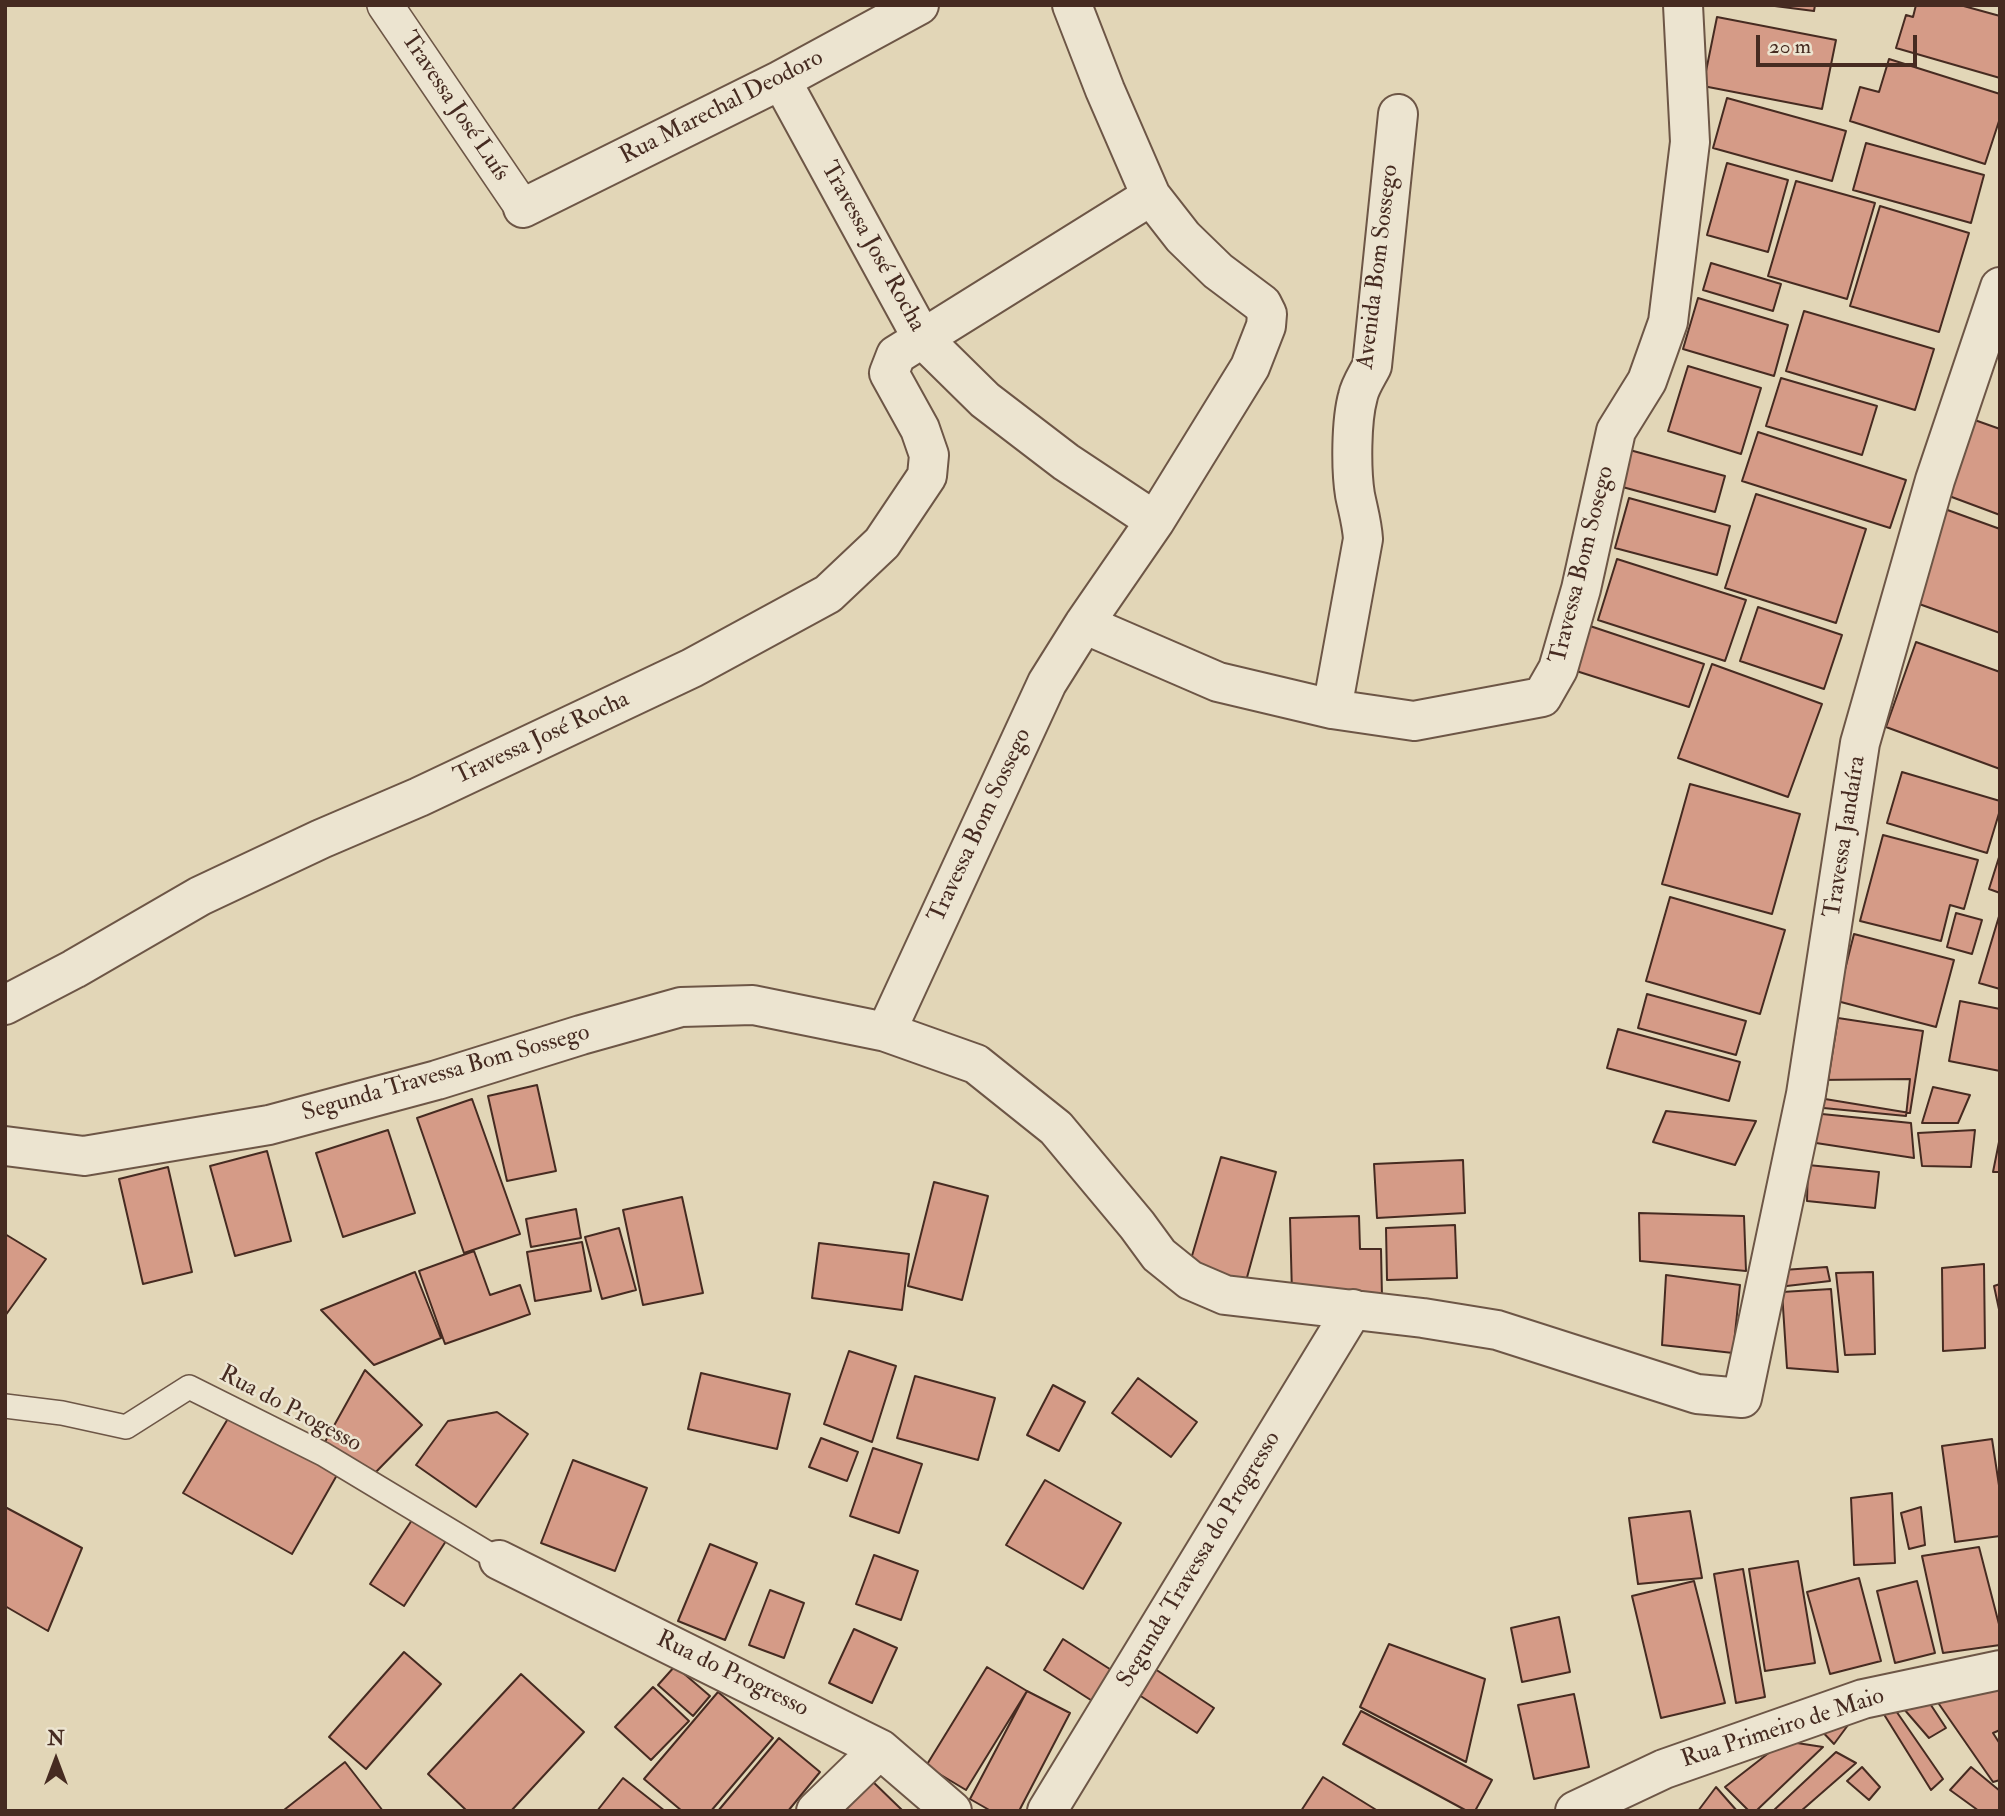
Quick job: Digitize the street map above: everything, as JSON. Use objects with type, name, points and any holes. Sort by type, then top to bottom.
[{"type":"street","name":"Travessa José Luís","points":[[385,5],[523,208]]},
{"type":"street","points":[[922,338],[1151,196],[1072,5]]},
{"type":"street","name":"Travessa Bom Sosego","points":[[1332,709],[1414,721],[1501,706],[1542,697],[1558,669],[1581,589],[1616,430],[1647,382],[1668,322],[1690,142],[1683,5]]},
{"type":"street","name":"Rua Marechal Deodoro","points":[[523,208],[780,80],[916,6]]},
{"type":"street","name":"Travessa José Rocha","points":[[780,80],[922,338],[985,400],[1066,462],[1155,521]]},
{"type":"street","name":"Avenida Bom Sossego","points":[[1332,709],[1363,539],[1352,460],[1354,433],[1358,396],[1372,366],[1398,114]]},
{"type":"street","name":"Travessa Bom Sossego","points":[[886,1032],[1047,683],[1155,521],[1250,367],[1266,326],[1267,314],[1262,304],[1218,271],[1151,196]]},
{"type":"street","name":"Travessa Jandaíra","points":[[1742,1398],[1806,1094],[1860,743],[1935,480],[2000,287]]},
{"type":"street","name":"Travessa José Rocha","points":[[5,1005],[74,969],[200,896],[419,797],[692,668],[828,594],[882,543],[927,476],[929,455],[920,429],[889,373],[896,355],[922,338]]},
{"type":"street","points":[[1084,624],[1217,682],[1332,709]]},
{"type":"street","name":"Segunda Travessa Bom Sossego","points":[[5,1146],[84,1156],[269,1125],[437,1080],[681,1007],[752,1006],[886,1032],[976,1064],[1056,1128],[1159,1255],[1190,1280],[1224,1295],[1353,1309],[1497,1330],[1697,1394],[1742,1398]]},
{"type":"street","name":"Segunda Travessa do Progresso","points":[[1047,1811],[1353,1309]]},
{"type":"street","name":"Rua do Progresso","points":[[499,1560],[880,1749],[952,1811]]},
{"type":"street","name":"Rua Primeiro de Maio","points":[[1574,1811],[1664,1769],[1863,1699],[2000,1671]]},
{"type":"street","points":[[816,1811],[880,1749]]},
{"type":"lane","name":"Rua do Progesso","points":[[5,1406],[62,1413],[125,1427],[189,1387],[323,1454],[499,1560]]},
{"type":"building","points":[[1767,5],[1815,5],[1814,11]]},
{"type":"building","points":[[1916,5],[1960,5],[2000,16],[2000,78],[1896,48],[1906,15],[1913,17]]},
{"type":"building","points":[[1717,17],[1836,40],[1822,109],[1703,86]]},
{"type":"building","points":[[1889,59],[2000,94],[2000,118],[1985,164],[1850,121],[1860,87],[1879,92]]},
{"type":"building","points":[[1727,98],[1846,131],[1832,181],[1713,148]]},
{"type":"building","points":[[1866,143],[1984,175],[1971,223],[1853,190]]},
{"type":"building","points":[[1727,163],[1788,180],[1768,252],[1707,235]]},
{"type":"building","points":[[1796,181],[1875,203],[1847,299],[1768,276]]},
{"type":"building","points":[[1880,206],[1969,233],[1939,332],[1850,306]]},
{"type":"building","points":[[1711,263],[1781,284],[1773,311],[1703,290]]},
{"type":"building","points":[[1698,298],[1788,325],[1774,376],[1683,349]]},
{"type":"building","points":[[1804,311],[1934,349],[1915,410],[1786,371]]},
{"type":"building","points":[[1688,366],[1761,388],[1741,454],[1668,431]]},
{"type":"building","points":[[1781,378],[1877,406],[1862,455],[1766,426]]},
{"type":"building","points":[[1969,418],[2000,429],[2000,515],[1941,493]]},
{"type":"building","points":[[1758,432],[1906,480],[1890,528],[1742,481]]},
{"type":"building","points":[[1626,449],[1725,476],[1715,512],[1615,485]]},
{"type":"building","points":[[1756,494],[1866,529],[1836,623],[1725,588]]},
{"type":"building","points":[[1629,498],[1730,526],[1717,575],[1615,548]]},
{"type":"building","points":[[1942,508],[2000,529],[2000,633],[1908,600]]},
{"type":"building","points":[[1617,559],[1746,600],[1725,661],[1598,620]]},
{"type":"building","points":[[1758,607],[1842,635],[1824,689],[1740,661]]},
{"type":"building","points":[[1584,624],[1704,664],[1689,707],[1570,669]]},
{"type":"building","points":[[1916,642],[2000,672],[2000,769],[1886,727]]},
{"type":"building","points":[[1712,664],[1822,704],[1788,797],[1678,758]]},
{"type":"building","points":[[1902,772],[2000,801],[2000,810],[1987,853],[1887,823]]},
{"type":"building","points":[[1690,784],[1800,814],[1772,914],[1662,884]]},
{"type":"building","points":[[1883,835],[1978,860],[1964,909],[1950,905],[1941,941],[1860,921]]},
{"type":"building","points":[[2000,854],[2000,893],[1989,889]]},
{"type":"building","points":[[1670,897],[1785,930],[1760,1014],[1646,981]]},
{"type":"building","points":[[1956,913],[1982,920],[1972,954],[1947,947]]},
{"type":"building","points":[[2000,913],[2000,989],[1979,983]]},
{"type":"building","points":[[1854,934],[1954,960],[1936,1027],[1837,1001]]},
{"type":"building","points":[[1647,994],[1746,1021],[1736,1055],[1638,1028]]},
{"type":"building","points":[[1960,1001],[2000,1009],[2000,1071],[1949,1061]]},
{"type":"building","points":[[1838,1018],[1923,1031],[1910,1113],[1825,1099]]},
{"type":"building","points":[[1618,1029],[1740,1062],[1729,1101],[1607,1068]]},
{"type":"building","points":[[1910,1079],[1906,1116],[1813,1107],[1818,1080]]},
{"type":"building","points":[[537,1085],[556,1171],[507,1181],[488,1096]]},
{"type":"building","points":[[1933,1087],[1970,1095],[1958,1123],[1922,1123]]},
{"type":"building","points":[[472,1099],[520,1234],[464,1253],[417,1118]]},
{"type":"building","points":[[1666,1111],[1756,1121],[1735,1165],[1653,1142]]},
{"type":"building","points":[[1812,1113],[1911,1123],[1914,1158],[1803,1141]]},
{"type":"building","points":[[388,1130],[415,1213],[343,1237],[316,1153]]},
{"type":"building","points":[[1975,1130],[1971,1167],[1922,1166],[1918,1133]]},
{"type":"building","points":[[2000,1137],[2000,1172],[1993,1172]]},
{"type":"building","points":[[267,1151],[291,1241],[235,1256],[210,1166]]},
{"type":"building","points":[[1221,1157],[1276,1172],[1246,1281],[1189,1266]]},
{"type":"building","points":[[1463,1160],[1465,1213],[1377,1218],[1374,1164]]},
{"type":"building","points":[[1808,1165],[1879,1172],[1875,1208],[1807,1201]]},
{"type":"building","points":[[168,1167],[192,1272],[143,1284],[119,1179]]},
{"type":"building","points":[[934,1182],[988,1196],[962,1300],[908,1286]]},
{"type":"building","points":[[682,1197],[703,1293],[643,1305],[623,1210]]},
{"type":"building","points":[[576,1209],[581,1238],[531,1247],[526,1219]]},
{"type":"building","points":[[1639,1213],[1744,1216],[1746,1271],[1640,1261]]},
{"type":"building","points":[[1359,1216],[1360,1249],[1381,1249],[1382,1297],[1292,1294],[1290,1218]]},
{"type":"building","points":[[1455,1225],[1457,1278],[1387,1280],[1386,1228]]},
{"type":"building","points":[[619,1228],[636,1290],[602,1299],[585,1237]]},
{"type":"building","points":[[5,1234],[46,1259],[5,1316]]},
{"type":"building","points":[[582,1242],[591,1291],[535,1301],[527,1252]]},
{"type":"building","points":[[819,1243],[909,1254],[902,1310],[812,1298]]},
{"type":"building","points":[[474,1251],[490,1295],[520,1285],[530,1314],[445,1344],[419,1271]]},
{"type":"building","points":[[1984,1264],[1985,1348],[1943,1351],[1942,1268]]},
{"type":"building","points":[[1827,1267],[1830,1281],[1778,1287],[1783,1270]]},
{"type":"building","points":[[415,1272],[441,1338],[374,1365],[321,1310]]},
{"type":"building","points":[[1873,1272],[1875,1354],[1845,1355],[1836,1273]]},
{"type":"building","points":[[1666,1275],[1740,1285],[1733,1353],[1662,1345]]},
{"type":"building","points":[[2000,1284],[2000,1314],[1994,1286]]},
{"type":"building","points":[[1831,1289],[1838,1372],[1787,1368],[1782,1292]]},
{"type":"building","points":[[849,1351],[896,1366],[872,1442],[824,1424]]},
{"type":"building","points":[[365,1370],[422,1425],[371,1477],[321,1449]]},
{"type":"building","points":[[701,1373],[790,1394],[777,1449],[688,1429]]},
{"type":"building","points":[[915,1376],[995,1398],[978,1460],[897,1438]]},
{"type":"building","points":[[1138,1378],[1197,1422],[1171,1457],[1112,1413]]},
{"type":"building","points":[[1053,1385],[1085,1402],[1059,1451],[1027,1435]]},
{"type":"building","points":[[232,1412],[341,1468],[292,1554],[183,1493]]},
{"type":"building","points":[[497,1412],[528,1434],[476,1507],[416,1465],[448,1421]]},
{"type":"building","points":[[821,1438],[858,1452],[847,1481],[809,1467]]},
{"type":"building","points":[[1992,1439],[2000,1492],[2000,1536],[1955,1542],[1942,1446]]},
{"type":"building","points":[[873,1448],[922,1464],[899,1533],[850,1516]]},
{"type":"building","points":[[573,1460],[647,1488],[615,1571],[541,1543]]},
{"type":"building","points":[[1045,1480],[1121,1523],[1083,1589],[1006,1545]]},
{"type":"building","points":[[1892,1493],[1895,1563],[1854,1565],[1851,1498]]},
{"type":"building","points":[[5,1507],[82,1548],[48,1631],[5,1606]]},
{"type":"building","points":[[1921,1507],[1925,1545],[1909,1549],[1901,1513]]},
{"type":"building","points":[[1690,1511],[1702,1578],[1638,1584],[1629,1518]]},
{"type":"building","points":[[412,1520],[446,1541],[404,1606],[370,1584]]},
{"type":"building","points":[[710,1544],[757,1563],[725,1640],[678,1621]]},
{"type":"building","points":[[1979,1547],[2000,1628],[2000,1645],[1943,1653],[1922,1556]]},
{"type":"building","points":[[874,1555],[918,1571],[901,1620],[856,1604]]},
{"type":"building","points":[[1798,1561],[1815,1663],[1765,1671],[1749,1569]]},
{"type":"building","points":[[1743,1569],[1765,1697],[1736,1703],[1714,1574]]},
{"type":"building","points":[[1859,1578],[1881,1661],[1830,1674],[1807,1592]]},
{"type":"building","points":[[1694,1581],[1725,1703],[1661,1718],[1632,1596]]},
{"type":"building","points":[[1917,1581],[1935,1653],[1895,1663],[1877,1591]]},
{"type":"building","points":[[770,1590],[804,1603],[784,1658],[749,1645]]},
{"type":"building","points":[[1559,1617],[1570,1672],[1522,1682],[1511,1628]]},
{"type":"building","points":[[854,1629],[897,1648],[872,1703],[829,1683]]},
{"type":"building","points":[[1063,1639],[1116,1673],[1097,1704],[1044,1670]]},
{"type":"building","points":[[1389,1644],[1485,1679],[1466,1762],[1360,1707]]},
{"type":"building","points":[[404,1652],[441,1684],[366,1769],[329,1737]]},
{"type":"building","points":[[1149,1665],[1214,1708],[1197,1733],[1133,1691]]},
{"type":"building","points":[[675,1666],[710,1696],[693,1716],[658,1685]]},
{"type":"building","points":[[987,1667],[1027,1691],[966,1790],[926,1766]]},
{"type":"building","points":[[521,1674],[584,1732],[511,1811],[467,1811],[428,1774]]},
{"type":"building","points":[[2000,1682],[2000,1730],[1993,1733],[2000,1744],[2000,1780],[1993,1782],[1932,1694]]},
{"type":"building","points":[[653,1687],[689,1721],[651,1760],[615,1727]]},
{"type":"building","points":[[1027,1691],[1070,1713],[1019,1811],[991,1811],[970,1799]]},
{"type":"building","points":[[718,1692],[773,1738],[711,1811],[682,1811],[644,1779]]},
{"type":"building","points":[[1574,1694],[1589,1767],[1534,1779],[1518,1705]]},
{"type":"building","points":[[1925,1696],[1946,1728],[1929,1738],[1897,1701]]},
{"type":"building","points":[[1880,1708],[1894,1708],[1943,1779],[1931,1790]]},
{"type":"building","points":[[1361,1711],[1492,1780],[1475,1811],[1467,1811],[1343,1744]]},
{"type":"building","points":[[1854,1717],[1834,1744],[1816,1725]]},
{"type":"building","points":[[779,1738],[820,1772],[788,1811],[718,1811]]},
{"type":"building","points":[[1784,1741],[1823,1747],[1756,1811],[1749,1811],[1725,1787]]},
{"type":"building","points":[[1836,1752],[1856,1763],[1801,1811],[1773,1811]]},
{"type":"building","points":[[345,1762],[383,1811],[284,1810]]},
{"type":"building","points":[[1862,1767],[1880,1787],[1869,1800],[1847,1781]]},
{"type":"building","points":[[1971,1767],[2000,1791],[2000,1811],[1979,1811],[1950,1790]]},
{"type":"building","points":[[868,1777],[903,1811],[835,1811]]},
{"type":"building","points":[[1323,1777],[1378,1811],[1301,1811]]},
{"type":"building","points":[[623,1778],[665,1811],[597,1811]]},
{"type":"building","points":[[1716,1787],[1737,1811],[1698,1811]]}]
